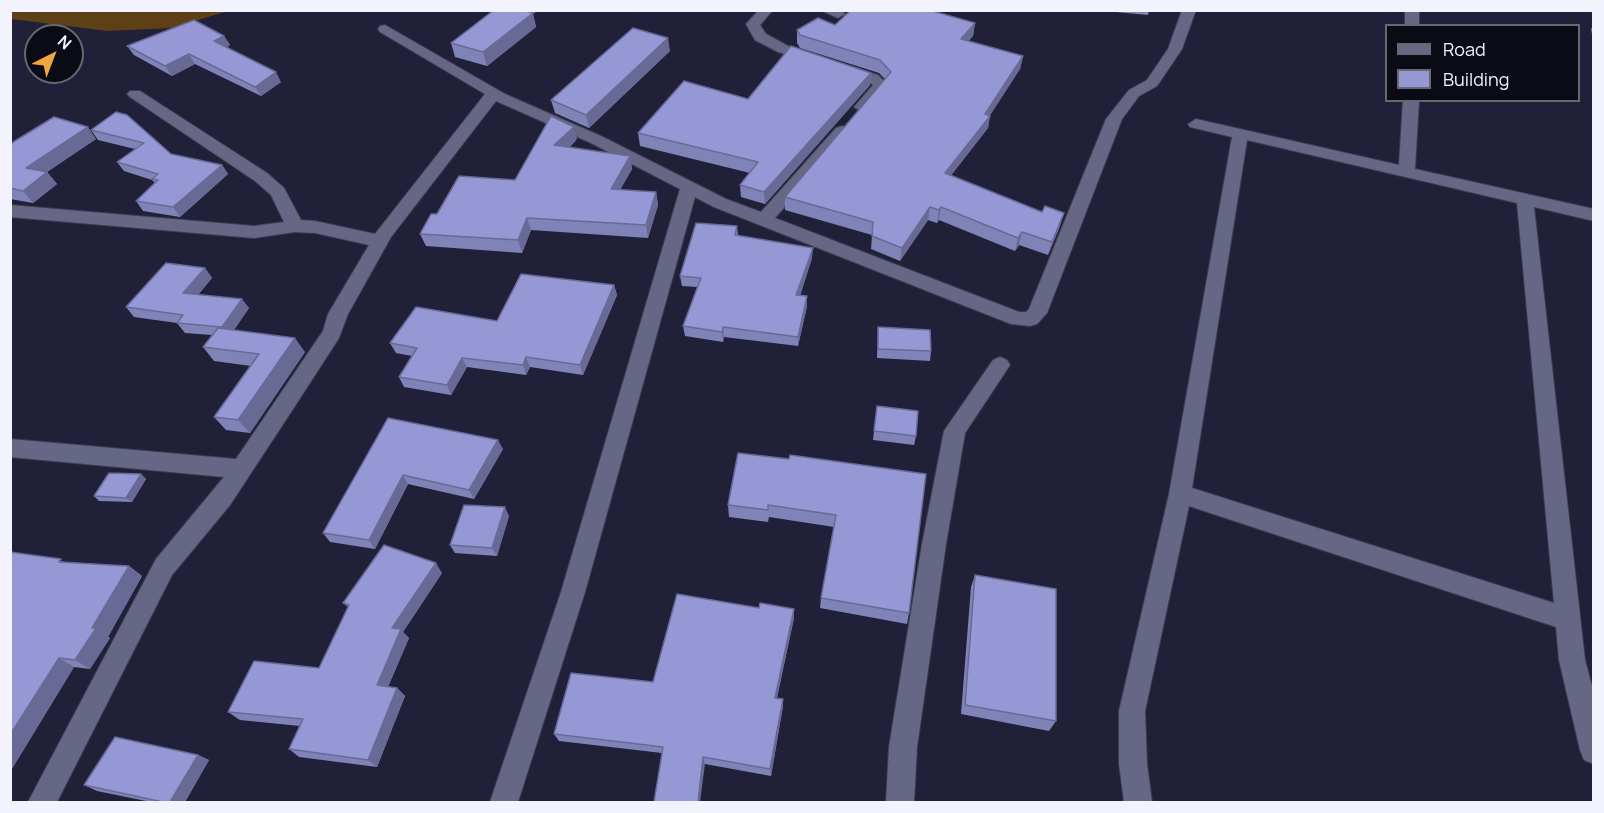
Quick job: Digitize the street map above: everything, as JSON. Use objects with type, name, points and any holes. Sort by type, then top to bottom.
[{"type":"street","points":[[764,220],[881,85],[873,78],[783,49],[760,37],[753,24],[767,10]]},
{"type":"street","points":[[385,29],[494,93],[597,140],[689,188],[764,220],[1018,319],[1030,319],[1036,313],[1114,119],[1134,93],[1152,83],[1175,49],[1189,10]]},
{"type":"street","points":[[42,802],[164,567],[222,498],[242,469],[332,333],[338,314],[380,241],[494,93]]},
{"type":"street","points":[[135,94],[261,177],[278,192],[295,226]]},
{"type":"street","points":[[1407,172],[1411,102]]},
{"type":"street","points":[[1196,124],[1593,215]]},
{"type":"street","points":[[1138,802],[1133,764],[1132,711],[1180,494],[1240,134]]},
{"type":"street","points":[[504,802],[573,592],[689,188]]},
{"type":"street","points":[[1525,199],[1572,660],[1593,750]]},
{"type":"street","points":[[10,211],[254,232],[295,226],[315,227],[380,241]]},
{"type":"street","points":[[900,802],[905,736],[934,544],[955,431],[1000,365]]},
{"type":"street","points":[[10,448],[242,469]]},
{"type":"street","points":[[1180,494],[1567,619]]},
{"type":"shaded area","points":[[11,10],[228,11],[172,28],[107,31],[84,28],[84,24],[51,24],[11,19]]},
{"type":"building","points":[[494,10],[524,10],[533,13],[483,52],[451,43]]},
{"type":"building","points":[[851,10],[929,10],[975,23],[961,39],[1023,56],[985,114],[990,116],[945,173],[1042,212],[1045,206],[1064,213],[1052,242],[1022,232],[1018,238],[941,207],[939,210],[930,207],[902,248],[872,236],[873,222],[785,197],[891,72],[880,60],[800,35],[797,30],[818,18],[835,25]]},
{"type":"building","points":[[194,20],[224,36],[214,41],[276,72],[255,87],[189,54],[165,66],[127,46]]},
{"type":"building","points":[[633,28],[668,38],[586,115],[551,100]]},
{"type":"building","points":[[791,46],[871,73],[764,192],[740,185],[758,162],[638,133],[684,81],[748,99]]},
{"type":"building","points":[[116,112],[127,115],[171,154],[222,165],[173,207],[136,201],[158,180],[152,179],[158,174],[117,162],[144,143],[91,130]]},
{"type":"building","points":[[551,116],[574,127],[554,145],[630,156],[611,189],[656,192],[646,225],[527,218],[518,240],[420,234],[431,214],[437,214],[459,176],[515,180]]},
{"type":"building","points":[[54,117],[88,127],[26,168],[47,172],[23,191],[10,188],[10,144]]},
{"type":"building","points":[[696,223],[737,226],[735,235],[813,248],[796,295],[807,296],[798,337],[723,327],[722,332],[683,326],[701,278],[680,276]]},
{"type":"building","points":[[166,263],[205,268],[183,293],[242,299],[222,327],[177,323],[183,315],[126,307]]},
{"type":"building","points":[[521,274],[614,285],[580,365],[526,357],[523,365],[462,358],[447,385],[399,377],[417,348],[390,343],[416,307],[497,321]]},
{"type":"building","points":[[878,327],[930,330],[931,351],[878,349]]},
{"type":"building","points":[[218,328],[295,338],[238,420],[214,417],[259,354],[203,347]]},
{"type":"building","points":[[877,406],[918,411],[916,436],[874,431]]},
{"type":"building","points":[[388,418],[498,440],[469,490],[403,475],[369,540],[323,533]]},
{"type":"building","points":[[738,453],[789,459],[790,455],[926,474],[909,613],[821,598],[836,515],[768,505],[768,510],[728,505]]},
{"type":"building","points":[[109,473],[141,474],[126,498],[94,496]]},
{"type":"building","points":[[464,505],[505,507],[492,548],[450,545]]},
{"type":"building","points":[[384,545],[436,563],[392,628],[401,629],[377,685],[397,688],[368,760],[289,749],[303,719],[228,712],[254,661],[319,668],[349,605],[343,603]]},
{"type":"building","points":[[10,552],[61,559],[59,562],[129,566],[92,628],[96,628],[75,660],[59,658],[10,735]]},
{"type":"building","points":[[975,575],[1056,589],[1056,721],[965,705]]},
{"type":"building","points":[[677,594],[759,608],[760,603],[794,609],[775,698],[783,699],[770,769],[703,757],[698,802],[654,802],[663,747],[554,734],[571,673],[653,682]]},
{"type":"building","points":[[115,737],[198,755],[170,802],[84,785]]}]
